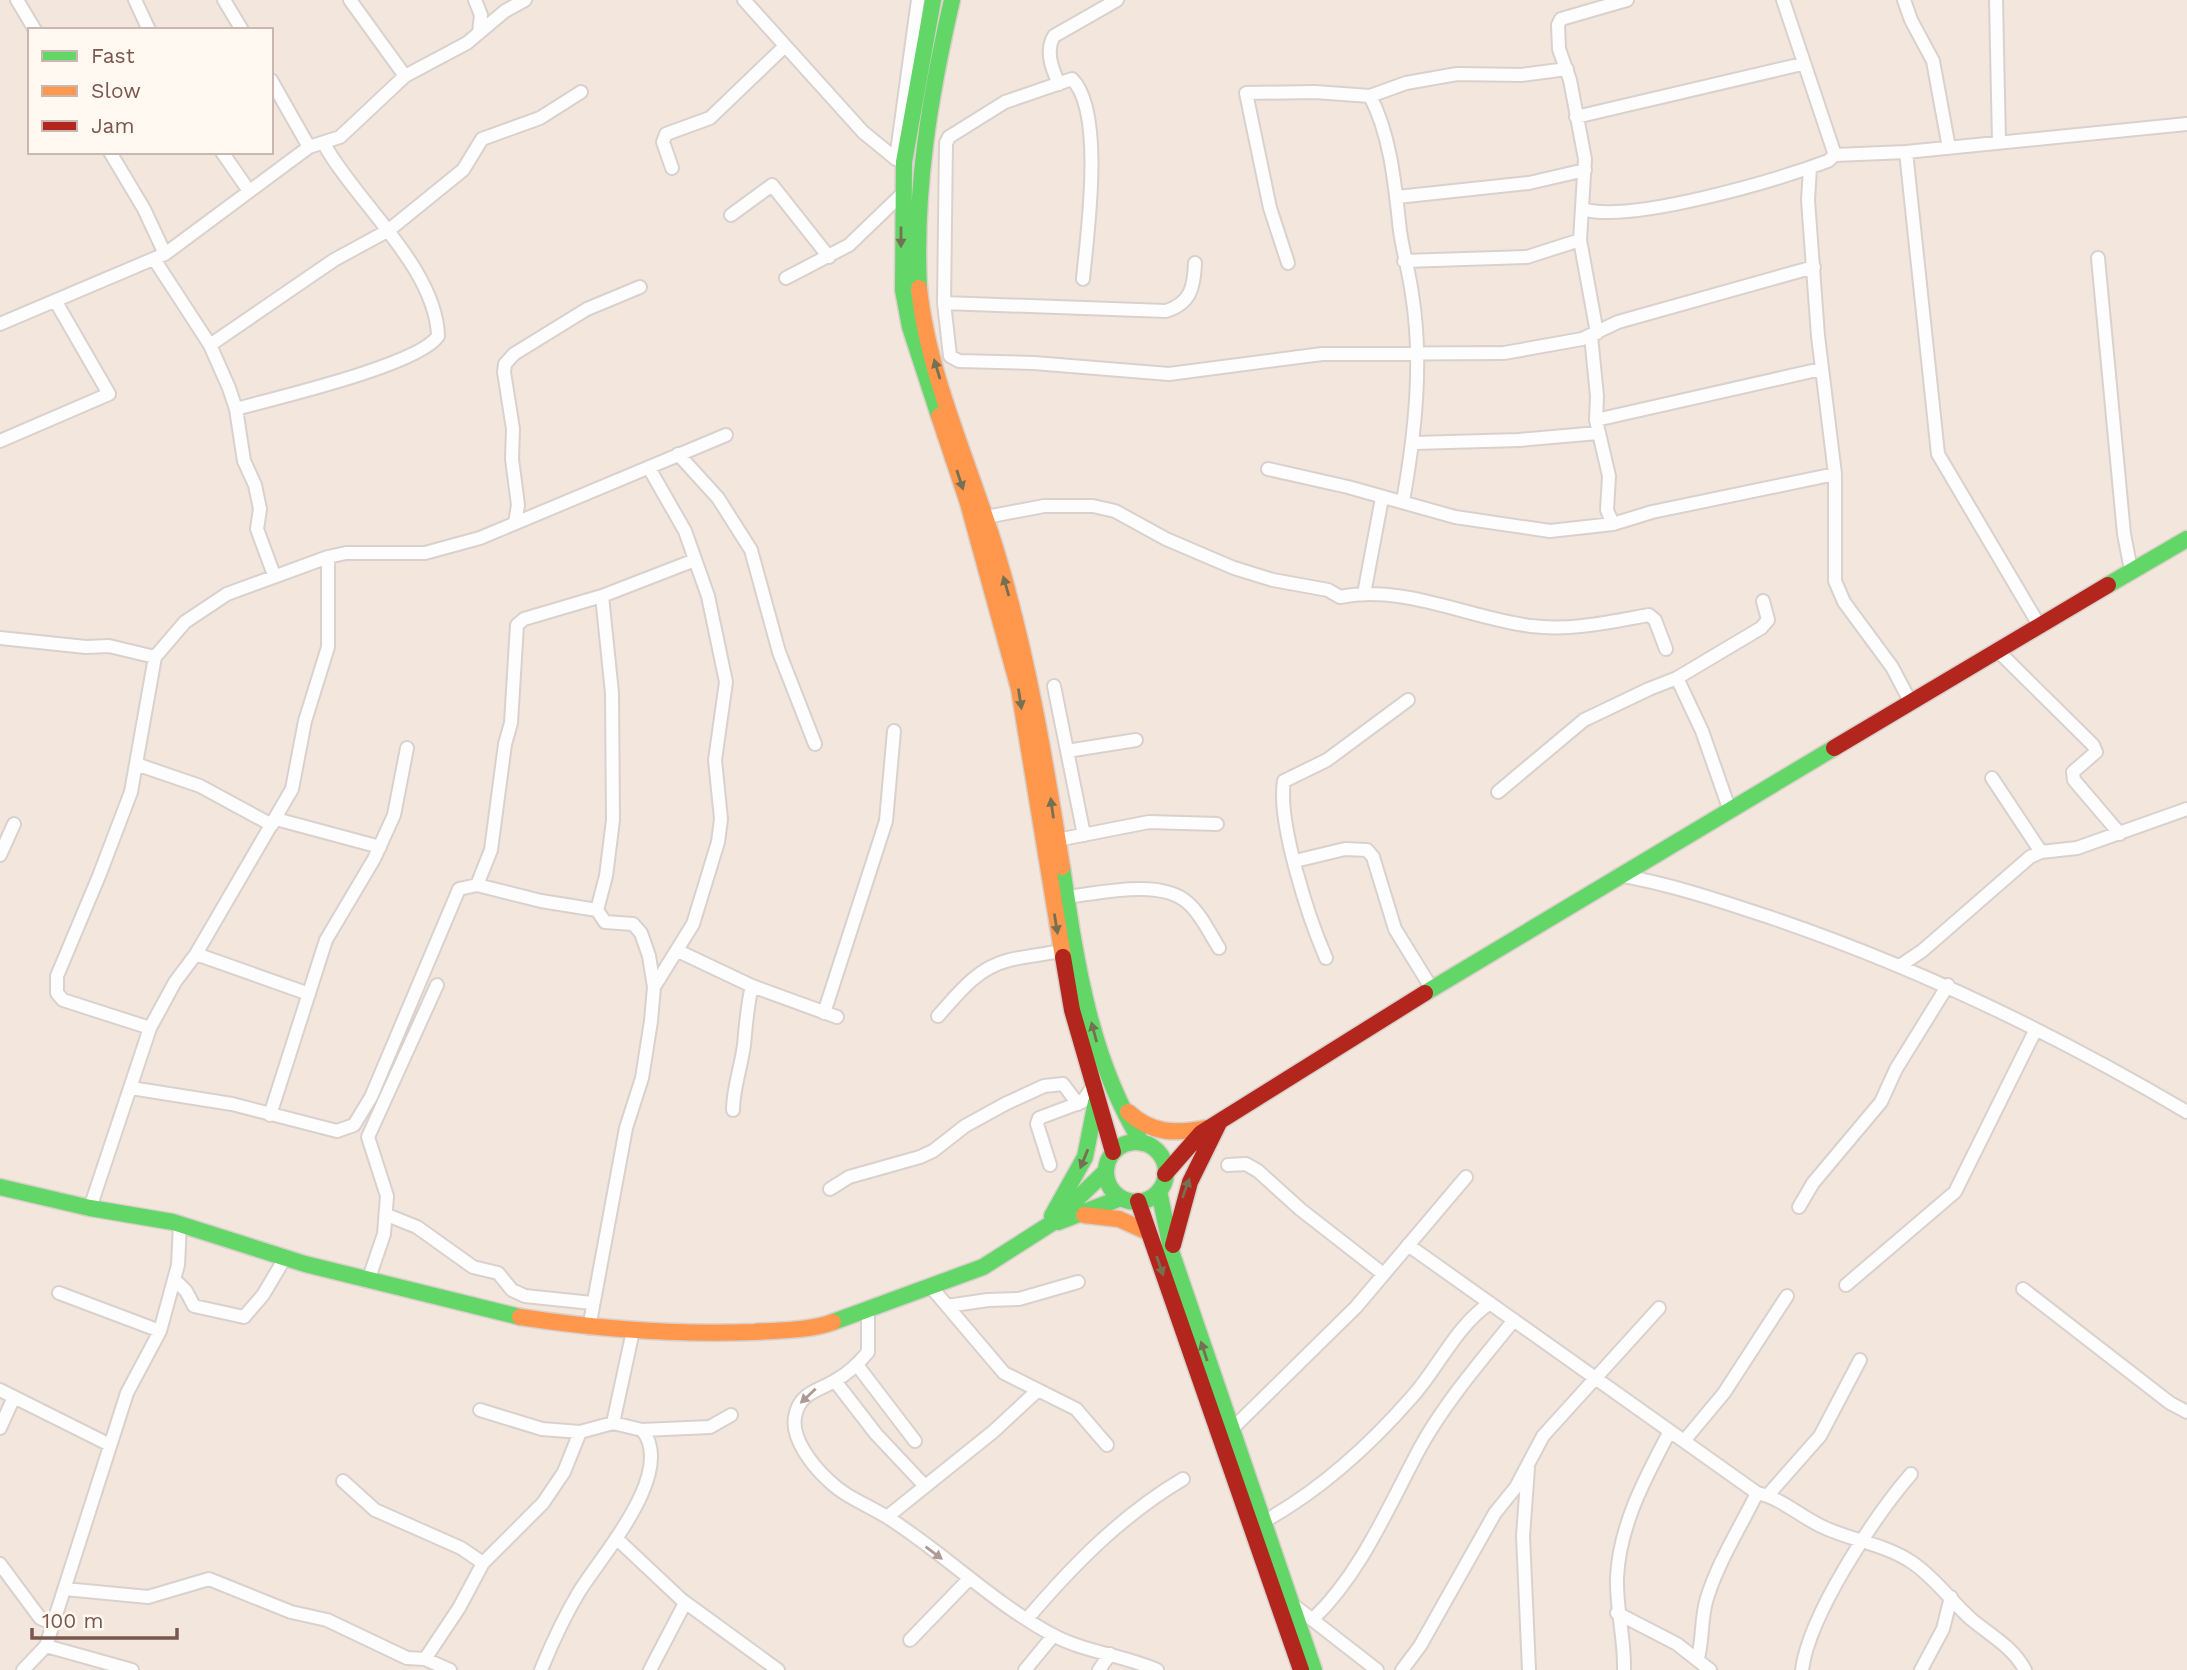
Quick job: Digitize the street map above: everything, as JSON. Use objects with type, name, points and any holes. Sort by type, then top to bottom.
[{"type":"main road","points":[[933,0],[900,161],[901,272],[908,319],[968,503],[1019,689],[1060,951],[1072,1010],[1113,1152]]},
{"type":"main road","points":[[952,0],[933,98],[922,179],[918,286],[932,353],[986,517],[1034,697],[1082,987],[1116,1096],[1128,1123],[1163,1161],[1165,1174]]},
{"type":"main road","points":[[1314,1670],[1230,1431],[1172,1254],[1159,1191],[1165,1174],[1210,1127],[1432,989],[1618,874],[1730,811],[2187,539]]},
{"type":"main road","points":[[1047,1227],[1086,1157],[1092,1136],[1095,1088]]},
{"type":"main road","points":[[1116,1096],[1141,1124],[1153,1132],[1174,1134],[1210,1127]]},
{"type":"main road","points":[[1047,1227],[1106,1171],[1113,1152],[1124,1144],[1146,1144],[1210,1127]]},
{"type":"main road","points":[[1172,1254],[1181,1202],[1210,1127]]},
{"type":"main road","points":[[1106,1171],[1108,1183],[1121,1198]]},
{"type":"main road","points":[[0,1187],[90,1208],[180,1224],[285,1258],[491,1312],[589,1328],[704,1334],[788,1330],[827,1324],[983,1267],[1047,1227],[1121,1198],[1138,1201],[1159,1191]]},
{"type":"main road","points":[[1138,1201],[1301,1670]]},
{"type":"main road","points":[[1078,1215],[1119,1219],[1148,1232]]},
{"type":"street","points":[[17,0],[34,28]]},
{"type":"street","points":[[135,0],[148,28]]},
{"type":"street","points":[[224,0],[241,28]]},
{"type":"street","points":[[350,0],[405,76]]},
{"type":"street","points":[[475,0],[481,15],[479,33]]},
{"type":"street","points":[[0,324],[160,256],[228,210],[249,191],[309,147],[340,137],[405,76],[479,33],[505,11],[525,0]]},
{"type":"street","points":[[744,0],[863,132],[900,161]]},
{"type":"street","points":[[900,161],[918,0]]},
{"type":"street","points":[[1059,84],[1051,65],[1050,47],[1054,36],[1117,0]]},
{"type":"street","points":[[1613,524],[1607,510],[1609,476],[1597,426],[1594,335],[1580,240],[1585,175],[1567,69],[1559,49],[1559,21],[1627,0]]},
{"type":"street","points":[[1783,0],[1802,64],[1835,155]]},
{"type":"street","points":[[1904,0],[1911,20],[1933,61],[1949,148]]},
{"type":"street","points":[[1996,0],[1999,143]]},
{"type":"street","points":[[672,168],[663,142],[666,134],[710,118],[785,46]]},
{"type":"street","points":[[1576,117],[1802,64]]},
{"type":"street","points":[[1288,263],[1270,208],[1246,93],[1315,92],[1370,96],[1406,83],[1457,74],[1521,75],[1567,69]]},
{"type":"street","points":[[1083,279],[1092,173],[1089,133],[1077,84],[1072,79],[1005,102],[949,136],[946,143],[944,303],[950,356],[959,361],[1034,363],[1169,374],[1322,354],[1504,353],[1594,335],[1618,322],[1814,267]]},
{"type":"street","points":[[273,84],[309,147]]},
{"type":"street","points":[[210,345],[334,260],[389,230],[463,170],[482,139],[540,118],[581,92]]},
{"type":"street","points":[[1370,96],[1378,111],[1397,197],[1404,261],[1412,294],[1416,355],[1414,443],[1402,501]]},
{"type":"street","points":[[1582,209],[1600,213],[1677,203],[1750,187],[1772,177],[1828,162],[1835,155],[1906,152],[2187,124]]},
{"type":"street","points":[[236,410],[389,365],[435,341],[438,336],[435,307],[389,230],[334,162],[324,144]]},
{"type":"street","points":[[1906,152],[1938,454],[2039,625]]},
{"type":"street","points":[[111,154],[144,209],[160,256],[210,345],[236,410],[244,461],[255,485],[260,509],[257,529],[274,575]]},
{"type":"street","points":[[223,154],[249,191]]},
{"type":"street","points":[[1810,168],[1808,200],[1821,369],[1835,474],[1837,591],[1892,667],[1911,703]]},
{"type":"street","points":[[1397,197],[1585,175]]},
{"type":"street","points":[[731,215],[772,185],[829,257]]},
{"type":"street","points":[[786,278],[849,245],[901,195]]},
{"type":"street","points":[[1404,261],[1515,258],[1580,240]]},
{"type":"street","points":[[2098,258],[2124,534],[2131,570]]},
{"type":"street","points":[[944,303],[1166,311],[1190,296],[1194,284],[1195,263]]},
{"type":"street","points":[[514,523],[518,505],[512,459],[513,429],[503,372],[505,364],[514,354],[587,309],[640,288]]},
{"type":"street","points":[[0,440],[109,394],[56,302]]},
{"type":"street","points":[[1414,443],[1519,440],[1597,426],[1821,369]]},
{"type":"street","points":[[150,1028],[63,1000],[56,986],[69,943],[99,876],[131,792],[155,657],[185,622],[227,594],[328,557],[346,553],[425,553],[480,538],[726,435]]},
{"type":"street","points":[[678,454],[718,498],[751,550],[779,652],[815,744]]},
{"type":"street","points":[[589,1328],[626,1128],[642,1078],[654,987],[693,924],[711,872],[722,819],[715,760],[726,682],[708,596],[685,531],[649,468]]},
{"type":"street","points":[[1268,469],[1402,501],[1455,517],[1527,529],[1569,530],[1613,524],[1652,512],[1835,474]]},
{"type":"street","points":[[1364,594],[1382,498]]},
{"type":"street","points":[[518,505],[529,517]]},
{"type":"street","points":[[986,517],[1044,506],[1093,506],[1115,511],[1206,557],[1273,580],[1328,590],[1340,597],[1364,594],[1419,601],[1531,626],[1599,625],[1649,615],[1656,620],[1667,649]]},
{"type":"street","points":[[90,1208],[150,1028],[292,789],[305,721],[328,647],[328,557]]},
{"type":"street","points":[[477,885],[491,850],[497,812],[514,694],[517,625],[524,619],[602,596],[695,561]]},
{"type":"street","points":[[602,596],[612,693],[613,820],[606,876],[597,909],[605,922],[633,924],[641,933],[654,987]]},
{"type":"street","points":[[1497,792],[1584,720],[1677,678],[1766,624],[1768,614],[1763,601]]},
{"type":"street","points":[[0,638],[86,647],[109,646],[155,657]]},
{"type":"street","points":[[1997,650],[2093,745],[2096,752],[2073,772],[2074,780],[2120,834]]},
{"type":"street","points":[[1677,678],[1702,732],[1730,811]]},
{"type":"street","points":[[1054,685],[1084,835]]},
{"type":"street","points":[[1326,958],[1310,917],[1295,861],[1284,802],[1284,781],[1327,760],[1408,700]]},
{"type":"street","points":[[678,951],[752,986],[831,1015],[886,821],[894,732]]},
{"type":"street","points":[[1067,751],[1136,740]]},
{"type":"street","points":[[270,1115],[335,919],[380,847],[394,815],[407,748]]},
{"type":"street","points":[[135,764],[200,786],[274,822],[380,847]]},
{"type":"street","points":[[1992,778],[2041,852]]},
{"type":"street","points":[[1901,965],[1922,951],[2018,865],[2041,852],[2077,848],[2187,809]]},
{"type":"street","points":[[1057,840],[1149,822],[1217,824]]},
{"type":"street","points":[[0,855],[13,824]]},
{"type":"street","points":[[1295,861],[1345,849],[1367,850],[1373,858],[1395,929],[1432,989]]},
{"type":"street","points":[[1618,874],[1664,883],[1724,902],[1901,965],[1948,985],[2187,1112]]},
{"type":"street","points":[[131,1088],[232,1104],[337,1131],[354,1125],[371,1097],[459,889],[477,885],[541,901],[597,909]]},
{"type":"street","points":[[1066,897],[1149,888],[1168,891],[1188,903],[1219,948]]},
{"type":"street","points":[[938,1016],[964,987],[990,967],[1006,961],[1060,951]]},
{"type":"street","points":[[196,954],[309,994]]},
{"type":"street","points":[[368,1281],[387,1215],[387,1196],[368,1137],[437,985]]},
{"type":"street","points":[[1799,1207],[1814,1183],[1881,1102],[1896,1069],[1948,985]]},
{"type":"street","points":[[733,1110],[734,1086],[752,986]]},
{"type":"street","points":[[1846,1285],[1955,1192],[2035,1031]]},
{"type":"street","points":[[830,1189],[849,1177],[933,1151],[965,1126],[1044,1086],[1063,1084],[1078,1104]]},
{"type":"street","points":[[1050,1165],[1037,1124],[1038,1118],[1078,1104],[1095,1088]]},
{"type":"street","points":[[1228,1165],[1246,1164],[1258,1171],[1300,1209],[1382,1273]]},
{"type":"street","points":[[1230,1431],[1356,1307],[1382,1273],[1466,1177]]},
{"type":"street","points":[[387,1215],[417,1227],[473,1267],[498,1273],[512,1290],[526,1296],[593,1303]]},
{"type":"street","points":[[23,1670],[46,1646],[127,1393],[160,1331],[174,1279],[180,1224]]},
{"type":"street","points":[[1408,1245],[1763,1494],[1820,1526],[1864,1541],[1913,1563],[1943,1587],[1970,1618],[2011,1651],[2025,1670]]},
{"type":"street","points":[[174,1279],[186,1291],[194,1306],[244,1317],[263,1295],[285,1258]]},
{"type":"street","points":[[947,1306],[1019,1299],[1078,1282]]},
{"type":"street","points":[[931,1287],[1004,1373],[1076,1409],[1107,1445]]},
{"type":"street","points":[[2023,1289],[2170,1403],[2187,1412]]},
{"type":"street","points":[[59,1293],[160,1331]]},
{"type":"street","points":[[1684,1441],[1724,1393],[1787,1296]]},
{"type":"street","points":[[1263,1522],[1318,1488],[1384,1425],[1412,1397],[1474,1314],[1490,1303]]},
{"type":"street","points":[[1402,1670],[1420,1646],[1494,1513],[1516,1487],[1543,1436],[1594,1377],[1643,1330],[1659,1308]]},
{"type":"street","points":[[868,1311],[871,1341],[868,1352],[857,1366],[835,1381],[816,1389],[801,1401],[794,1427],[805,1452],[829,1481],[887,1517],[969,1579],[1053,1636],[1151,1669]]},
{"type":"street","points":[[1313,1619],[1342,1585],[1364,1552],[1423,1443],[1466,1380],[1514,1320]]},
{"type":"street","points":[[613,1423],[633,1331]]},
{"type":"street","points":[[1698,1658],[1707,1599],[1719,1563],[1763,1494],[1820,1436],[1860,1360]]},
{"type":"street","points":[[857,1366],[915,1441]]},
{"type":"street","points":[[835,1381],[876,1434],[924,1485]]},
{"type":"street","points":[[0,1390],[110,1445]]},
{"type":"street","points":[[887,1517],[994,1431],[1037,1391]]},
{"type":"street","points":[[0,1427],[14,1397]]},
{"type":"street","points":[[480,1410],[542,1429],[580,1432],[613,1423],[642,1430],[710,1426],[731,1415]]},
{"type":"street","points":[[541,1670],[579,1591],[615,1538],[650,1472],[649,1446],[642,1430]]},
{"type":"street","points":[[1624,1670],[1617,1576],[1625,1534],[1634,1503],[1670,1431]]},
{"type":"street","points":[[425,1659],[459,1608],[483,1563],[543,1503],[564,1472],[580,1432]]},
{"type":"street","points":[[1528,1464],[1523,1536],[1529,1670]]},
{"type":"street","points":[[1802,1670],[1811,1633],[1864,1541],[1911,1474]]},
{"type":"street","points":[[1027,1619],[1111,1531],[1153,1498],[1183,1479]]},
{"type":"street","points":[[343,1481],[375,1510],[461,1548],[483,1563]]},
{"type":"street","points":[[615,1538],[685,1603],[778,1670]]},
{"type":"street","points":[[0,1564],[40,1618],[53,1623]]},
{"type":"street","points":[[65,1589],[148,1597],[209,1579],[292,1612],[327,1620],[404,1664],[425,1659],[450,1670]]},
{"type":"street","points":[[910,1640],[969,1579]]},
{"type":"street","points":[[1921,1670],[1943,1629],[1951,1597]]},
{"type":"street","points":[[650,1670],[685,1603]]},
{"type":"street","points":[[1291,1603],[1377,1670]]},
{"type":"street","points":[[1618,1613],[1698,1658],[1710,1670]]},
{"type":"street","points":[[1025,1670],[1053,1636]]},
{"type":"street","points":[[46,1646],[132,1670]]},
{"type":"street","points":[[1099,1670],[1110,1654]]},
{"type":"shaded area","points":[[0,0],[2187,0],[2187,1670],[0,1670]]},
{"type":"traffic: fast","points":[[933,0],[904,162],[903,290],[910,327],[939,416]]},
{"type":"traffic: fast","points":[[919,288],[919,215],[925,143],[952,0]]},
{"type":"traffic: fast","points":[[2108,585],[2187,539]]},
{"type":"traffic: fast","points":[[1425,993],[1834,748]]},
{"type":"traffic: fast","points":[[1062,867],[1080,974],[1098,1044],[1124,1111],[1142,1143]]},
{"type":"traffic: fast","points":[[1052,1216],[1085,1157],[1096,1102]]},
{"type":"traffic: fast","points":[[1136,1142],[1157,1151],[1166,1172],[1157,1193],[1136,1202],[1115,1193],[1106,1172],[1115,1151],[1136,1142]]},
{"type":"traffic: fast","points":[[833,1322],[983,1267],[1052,1223],[1106,1171]]},
{"type":"traffic: fast","points":[[0,1187],[90,1208],[173,1222],[305,1264],[520,1317]]},
{"type":"traffic: fast","points":[[1159,1191],[1172,1254],[1314,1670]]},
{"type":"traffic: fast","points":[[1058,1222],[1121,1198]]},
{"type":"traffic: slow","points":[[919,288],[931,355],[987,521],[1018,631],[1062,867]]},
{"type":"traffic: slow","points":[[939,416],[968,503],[1019,689],[1063,957]]},
{"type":"traffic: slow","points":[[1128,1112],[1146,1125],[1164,1130],[1206,1128]]},
{"type":"traffic: slow","points":[[1084,1215],[1119,1219],[1148,1232]]},
{"type":"traffic: slow","points":[[520,1317],[607,1328],[695,1333],[794,1330],[833,1322]]},
{"type":"traffic: jam","points":[[1834,748],[2108,585]]},
{"type":"traffic: jam","points":[[1063,957],[1072,1010],[1113,1152]]},
{"type":"traffic: jam","points":[[1165,1174],[1201,1133],[1425,993]]},
{"type":"traffic: jam","points":[[1173,1245],[1190,1182],[1219,1123]]},
{"type":"traffic: jam","points":[[1138,1201],[1301,1670]]}]
